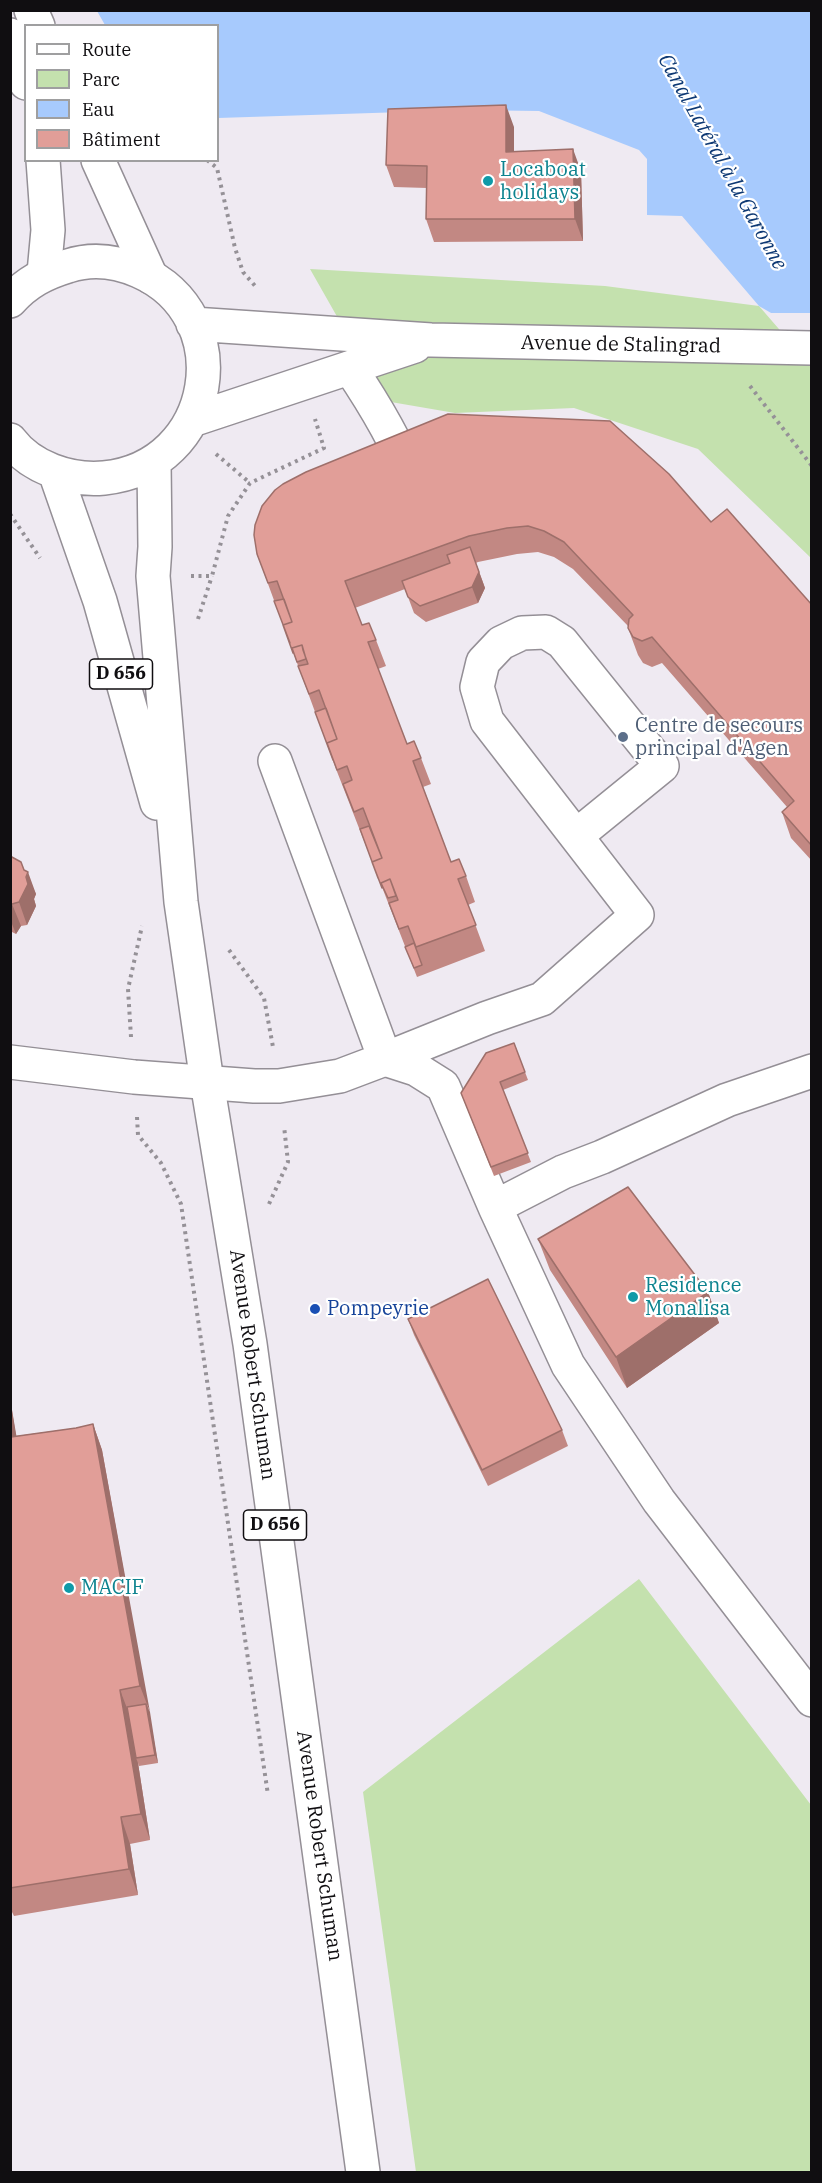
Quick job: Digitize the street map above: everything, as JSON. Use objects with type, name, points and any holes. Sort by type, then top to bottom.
[{"type":"main road","points":[[31,10],[37,24]]},
{"type":"main road","points":[[10,35],[24,77]]},
{"type":"main road","points":[[25,282],[48,230],[43,162]]},
{"type":"main road","points":[[99,162],[151,277]]},
{"type":"main road","points":[[10,440],[34,461],[55,472],[89,479],[123,476],[154,462],[169,450],[188,427],[202,388],[203,355],[193,324],[176,297],[151,277],[128,267],[104,261],[80,262],[25,282]]},
{"type":"main road","name":"Avenue de Stalingrad","points":[[193,324],[431,340],[812,348]]},
{"type":"main road","name":"Avenue de Stalingrad","points":[[188,427],[431,340]]},
{"type":"main road","points":[[350,368],[405,462],[416,490],[438,484]]},
{"type":"main road","name":"Avenue Robert Schuman","points":[[154,462],[153,576],[178,879],[207,1082],[250,1344],[363,2172]]},
{"type":"main road","name":"Avenue Robert Schuman","points":[[55,472],[100,601],[178,879]]},
{"type":"main road","points":[[10,1062],[134,1077],[279,1086],[340,1076],[542,999],[637,915],[487,721],[477,687],[483,662],[501,643],[522,633],[546,632],[562,642],[662,766],[576,836]]},
{"type":"main road","points":[[275,761],[385,1059]]},
{"type":"main road","points":[[385,1059],[416,1069],[443,1086],[495,1207],[568,1365],[659,1501],[812,1700]]},
{"type":"main road","points":[[495,1207],[562,1172],[602,1157],[727,1100],[812,1071]]},
{"type":"path","points":[[741,347],[742,374],[787,437],[812,466]]},
{"type":"path","points":[[188,427],[250,483]]},
{"type":"path","points":[[144,915],[128,989],[138,1135],[161,1163],[181,1204],[270,1806]]},
{"type":"green space","points":[[310,269],[605,286],[759,306],[811,366],[811,558],[698,449],[574,408],[455,413],[385,401]]},
{"type":"green space","points":[[639,1579],[811,1805],[811,2172],[416,2172],[363,1792]]},
{"type":"water","name":"Canal Latéral à la Garonne","points":[[97,11],[811,11],[811,362],[778,317],[759,306],[682,216],[647,215],[647,159],[639,150],[539,111],[465,110],[219,118],[219,24],[104,24]]},
{"type":"pier","points":[[766,313],[812,313],[811,365],[776,319]]},
{"type":"building","name":"Locaboat holidays","points":[[506,105],[506,152],[573,149],[575,219],[426,219],[427,166],[386,165],[388,109]]},
{"type":"building","points":[[448,414],[610,421],[669,474],[711,522],[727,509],[812,605],[812,846],[782,812],[794,801],[652,637],[642,641],[633,637],[628,628],[629,619],[633,615],[564,542],[544,531],[528,526],[507,528],[469,536],[345,581],[362,625],[369,623],[376,640],[368,642],[407,744],[414,741],[421,758],[413,761],[451,862],[459,859],[466,876],[458,879],[476,925],[416,947],[408,926],[399,929],[389,903],[398,900],[390,879],[381,883],[382,888],[372,862],[382,858],[363,808],[354,812],[343,784],[352,780],[347,766],[337,770],[327,743],[337,739],[319,690],[309,694],[298,666],[308,664],[302,645],[292,648],[293,653],[283,625],[292,622],[277,581],[268,583],[257,554],[254,535],[262,506],[283,484],[306,472]]},
{"type":"building","points":[[470,547],[479,572],[472,587],[420,606],[408,597],[402,581],[450,563],[447,555]]},
{"type":"building","points":[[284,599],[292,622],[283,625],[274,601]]},
{"type":"building","points":[[302,645],[306,659],[297,662],[292,648]]},
{"type":"building","points":[[326,708],[337,739],[327,743],[333,760],[315,712]]},
{"type":"building","points":[[369,826],[382,858],[372,862],[360,829]]},
{"type":"building","points":[[10,856],[21,862],[24,870],[28,872],[26,877],[28,884],[19,902],[10,907]]},
{"type":"building","points":[[390,879],[396,896],[388,898],[381,883]]},
{"type":"building","points":[[414,943],[422,965],[414,968],[405,947]]},
{"type":"building","points":[[514,1043],[525,1072],[500,1082],[528,1153],[491,1167],[461,1093],[486,1053]]},
{"type":"building","name":"Residence Monalisa","points":[[628,1187],[708,1292],[616,1357],[538,1239]]},
{"type":"building","points":[[488,1279],[562,1430],[482,1470],[408,1319]]},
{"type":"building","name":"MACIF","points":[[93,1424],[140,1686],[120,1690],[141,1814],[121,1817],[129,1869],[10,1888],[10,1433],[11,1437]]},
{"type":"building","points":[[146,1704],[155,1755],[136,1758],[127,1707]]},
{"type":"place","name":"Locaboat holidays","points":[[488,181]]},
{"type":"place","name":"Centre de secours principal d'Agen","points":[[623,737]]},
{"type":"place","name":"Residence Monalisa","points":[[633,1297]]},
{"type":"place","name":"Pompeyrie","points":[[315,1309]]},
{"type":"place","name":"MACIF","points":[[69,1588]]}]
